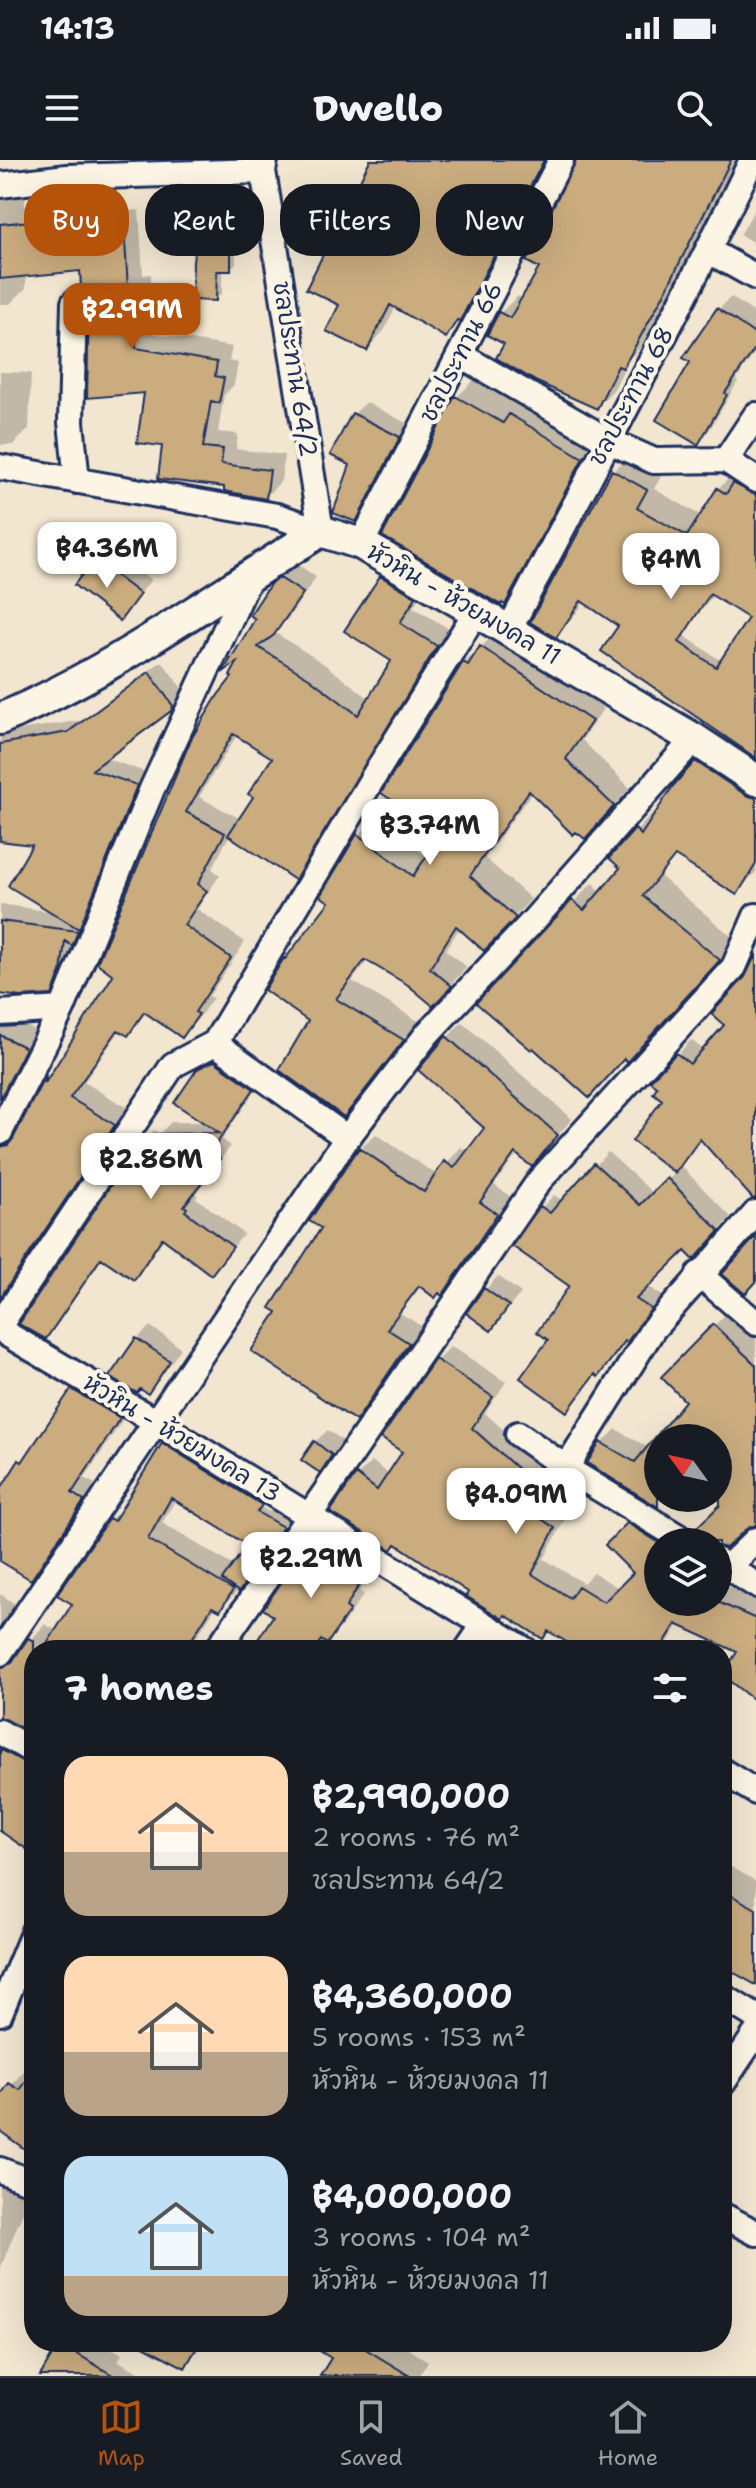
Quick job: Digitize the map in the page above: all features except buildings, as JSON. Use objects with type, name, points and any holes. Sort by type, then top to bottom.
[{"type":"street","name":"ชลประทาน 66","points":[[361,544],[561,160]]},
{"type":"street","name":"ชลประทาน 68","points":[[509,630],[709,251],[752,160]]},
{"type":"street","points":[[0,185],[67,177],[264,165]]},
{"type":"street","name":"ชลประทาน 64/2","points":[[264,165],[321,531]]},
{"type":"street","points":[[709,251],[756,277]]},
{"type":"street","points":[[74,303],[71,422],[77,481]]},
{"type":"street","points":[[460,355],[607,440],[654,461],[726,460],[756,480]]},
{"type":"street","points":[[726,460],[756,415]]},
{"type":"street","points":[[0,467],[277,516],[321,531]]},
{"type":"street","points":[[6,713],[144,645],[321,531]]},
{"type":"street","name":"หัวหิน - ห้วยมงคล 11","points":[[321,531],[361,544],[694,739],[756,780]]},
{"type":"street","points":[[0,1132],[62,1009],[152,789],[251,574]]},
{"type":"street","points":[[0,1328],[173,1065],[215,1043],[476,612]]},
{"type":"street","points":[[0,1653],[347,1138],[428,1033],[533,921],[694,739]]},
{"type":"street","points":[[224,1640],[539,1181],[734,967],[756,916]]},
{"type":"street","points":[[0,1013],[62,1009]]},
{"type":"street","points":[[215,1043],[347,1138]]},
{"type":"street","points":[[566,1468],[653,1329],[756,1213]]},
{"type":"street","points":[[699,1274],[756,1323]]},
{"type":"street","name":"หัวหิน - ห้วยมงคล 13","points":[[0,1328],[509,1640]]},
{"type":"street","points":[[518,1434],[566,1468],[664,1528]]},
{"type":"street","points":[[732,1557],[756,1540]]},
{"type":"street","points":[[732,1570],[756,1585]]},
{"type":"street","points":[[474,1640],[484,1625]]},
{"type":"street","points":[[0,1732],[24,1746]]},
{"type":"street","points":[[732,1777],[756,1792]]},
{"type":"street","points":[[0,2013],[24,1955]]},
{"type":"street","points":[[732,2002],[756,2017]]},
{"type":"street","points":[[732,2069],[756,2033]]},
{"type":"street","points":[[0,2170],[24,2179]]},
{"type":"street","points":[[732,2220],[756,2233]]}]
